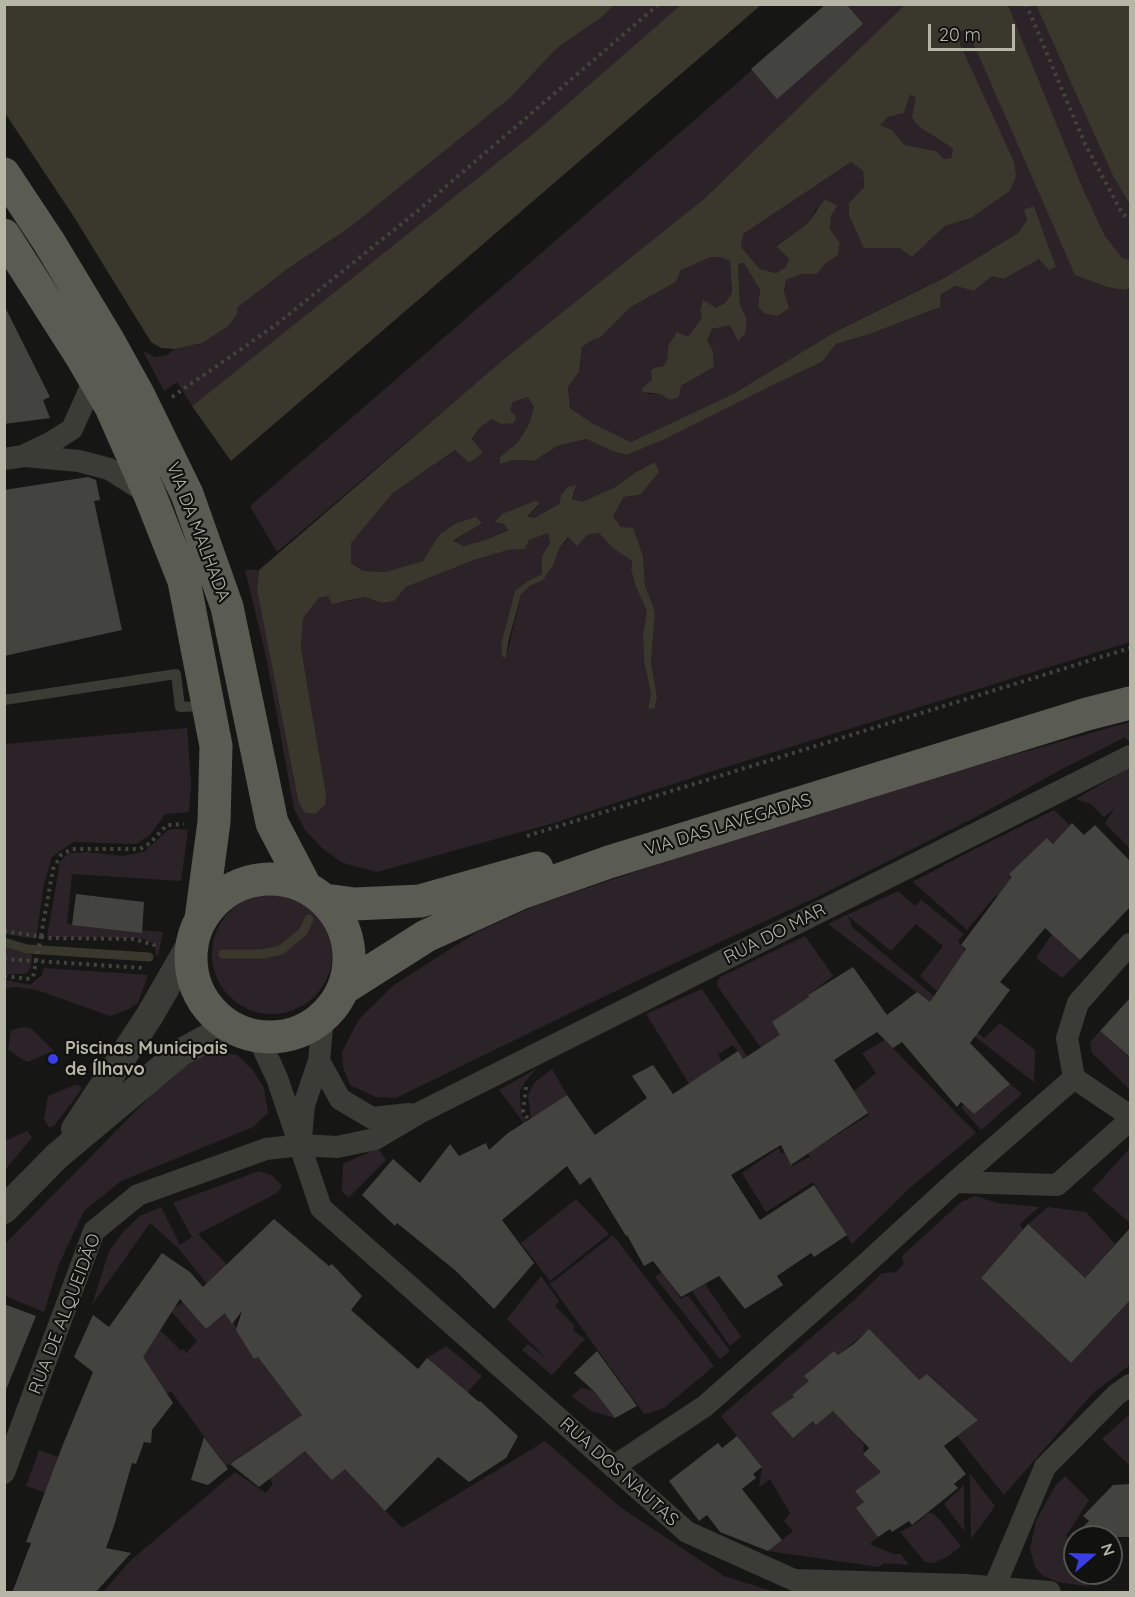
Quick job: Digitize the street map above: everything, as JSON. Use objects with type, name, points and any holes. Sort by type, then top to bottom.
[{"type":"main road","name":"VIA DA MALHADA","points":[[4,174],[49,242],[108,340],[187,494],[227,607],[272,823],[315,893]]},
{"type":"main road","name":"VIA DA MALHADA","points":[[4,235],[111,407],[150,495],[184,581],[216,746],[214,822],[197,929]]},
{"type":"main road","name":"VIA DAS LAVEGADAS","points":[[315,893],[355,904],[420,901],[523,872],[994,724],[1098,689],[1131,681]]},
{"type":"main road","name":"VIA DAS LAVEGADAS","points":[[344,988],[426,936],[521,893],[609,861],[1076,717],[1131,703]]},
{"type":"main road","points":[[258,879],[282,879],[315,893],[339,919],[348,942],[349,965],[344,988],[335,1004],[323,1017],[304,1030],[282,1037],[245,1033],[212,1012],[198,991],[191,966],[197,929],[216,900],[236,886],[258,879]]},
{"type":"street","points":[[14,458],[50,443],[72,429],[95,378]]},
{"type":"street","points":[[14,458],[79,461],[110,469],[150,495]]},
{"type":"street","name":"RUA DO MAR","points":[[301,1145],[337,1147],[375,1138],[419,1113],[1131,756]]},
{"type":"street","points":[[57,1156],[150,1015],[197,929]]},
{"type":"street","points":[[954,1182],[1057,1185],[1131,1118],[1074,1078],[1067,1038],[1078,1003],[1131,944]]},
{"type":"street","points":[[301,1145],[304,1105],[319,1061],[323,1017]]},
{"type":"street","points":[[4,1210],[57,1156],[180,1053],[211,1036],[245,1033]]},
{"type":"street","name":"RUA DOS NAUTAS","points":[[245,1033],[277,1078],[321,1208],[687,1532],[794,1580],[885,1588],[994,1588],[1050,1593]]},
{"type":"street","points":[[319,1061],[340,1099],[372,1119],[419,1113]]},
{"type":"street","points":[[613,1467],[705,1407],[954,1182],[1074,1078]]},
{"type":"street","name":"RUA DE ALQUEIDÃO","points":[[4,1473],[94,1231],[138,1195],[266,1149],[301,1145]]},
{"type":"street","points":[[994,1588],[1045,1467],[1116,1395],[1131,1385]]},
{"type":"lane","points":[[4,700],[176,674],[180,707],[208,705]]},
{"type":"path","points":[[149,416],[180,391],[273,327],[415,213],[659,4]]},
{"type":"path","points":[[1026,4],[1085,144],[1122,213],[1131,220]]},
{"type":"path","points":[[517,839],[1131,648]]},
{"type":"path","points":[[4,976],[30,979],[34,974],[53,869],[61,855],[72,849],[140,849],[150,843],[167,825],[193,823]]},
{"type":"path","points":[[4,931],[50,938],[134,939],[154,945],[154,953]]},
{"type":"path","points":[[4,958],[150,968]]},
{"type":"path","points":[[528,1082],[523,1112],[529,1120]]},
{"type":"shaded area","points":[[682,4],[761,5],[231,461],[192,406],[534,133]]},
{"type":"shaded area","points":[[906,4],[1008,5],[1083,189],[1105,236],[1122,258],[1130,260],[1130,288],[1124,290],[1108,287],[1075,275],[968,31],[961,31],[960,44],[1014,162],[1016,176],[1010,191],[971,218],[945,226],[912,257],[899,248],[864,248],[849,215],[849,203],[864,187],[863,171],[851,162],[743,234],[741,247],[760,269],[776,273],[786,267],[789,259],[776,246],[808,223],[825,199],[837,206],[831,216],[830,229],[840,243],[838,255],[826,263],[817,274],[801,274],[786,280],[784,292],[789,308],[778,316],[763,313],[758,305],[760,290],[744,263],[738,264],[740,305],[747,319],[745,334],[738,341],[730,325],[712,329],[707,340],[713,351],[714,367],[681,386],[679,397],[670,400],[660,394],[642,392],[643,387],[652,380],[651,370],[663,367],[667,360],[668,346],[677,332],[688,337],[702,318],[700,311],[703,300],[716,308],[725,303],[732,293],[730,261],[720,257],[711,257],[681,270],[676,282],[631,307],[600,338],[582,347],[579,372],[568,387],[570,408],[592,423],[631,442],[735,393],[833,333],[946,277],[1018,233],[1027,220],[1024,210],[1034,206],[1056,267],[1049,270],[1039,259],[1004,279],[992,276],[974,291],[956,286],[941,294],[940,307],[870,334],[836,344],[822,362],[663,440],[627,455],[612,451],[587,439],[557,446],[534,461],[514,460],[500,464],[500,457],[518,442],[529,424],[534,407],[528,397],[513,402],[510,410],[516,417],[514,423],[501,424],[492,419],[479,428],[472,439],[483,453],[469,463],[455,450],[393,493],[351,543],[351,563],[363,571],[385,572],[423,561],[440,534],[457,523],[476,517],[482,523],[453,541],[464,546],[488,539],[508,530],[504,524],[495,522],[502,514],[535,501],[540,503],[527,517],[534,518],[559,504],[561,495],[568,487],[576,485],[572,499],[582,502],[615,487],[655,462],[659,472],[640,495],[624,497],[613,516],[621,527],[633,528],[643,556],[645,585],[655,611],[651,663],[657,697],[654,709],[648,708],[651,694],[644,661],[643,635],[647,611],[636,587],[631,570],[632,561],[614,549],[599,533],[587,535],[577,546],[568,537],[543,580],[530,586],[521,594],[506,658],[502,656],[501,644],[515,591],[542,574],[542,556],[550,543],[548,533],[529,540],[525,549],[508,550],[474,560],[406,587],[394,601],[382,603],[364,597],[332,604],[328,596],[319,598],[303,618],[301,648],[326,794],[325,805],[315,814],[304,812],[298,800],[257,590],[259,570],[503,360],[705,198]],"holes":[[[910,95],[916,97],[912,117],[918,126],[951,147],[953,150],[951,158],[944,159],[936,151],[905,145],[892,130],[880,125],[888,117],[904,113]]]},
{"type":"shaded area","points":[[4,5],[614,5],[602,17],[557,48],[511,97],[350,227],[290,267],[238,307],[237,314],[228,326],[202,343],[175,349],[161,348],[151,342],[74,217],[5,113]]},
{"type":"shaded area","points":[[614,5],[682,5],[534,133],[192,406],[177,382],[164,391],[143,351],[155,357],[167,355],[175,349],[202,343],[237,314],[238,307],[511,97],[557,48],[602,17]]},
{"type":"shaded area","points":[[827,5],[906,5],[705,198],[504,360],[277,552],[250,506]]},
{"type":"shaded area","points":[[1008,5],[1036,5],[1113,176],[1130,205],[1130,260],[1122,259],[1105,236],[1083,189]]},
{"type":"shaded area","points":[[1036,5],[1130,5],[1130,205],[1113,176]]},
{"type":"shaded area","points":[[961,31],[968,31],[1124,290],[1130,288],[1130,642],[716,770],[557,822],[377,872],[343,863],[322,848],[305,830],[294,809],[266,656],[245,570],[259,570],[257,590],[298,800],[326,794],[301,648],[303,618],[319,598],[328,596],[343,602],[364,597],[382,603],[393,601],[406,587],[474,560],[508,550],[525,549],[529,540],[548,533],[550,543],[542,556],[542,574],[515,591],[501,644],[506,658],[521,594],[530,586],[543,580],[553,566],[559,549],[569,537],[600,533],[614,549],[632,561],[631,570],[636,587],[648,611],[643,635],[644,661],[651,694],[648,708],[657,697],[651,663],[655,611],[645,585],[643,556],[613,516],[624,497],[640,495],[658,472],[655,462],[615,487],[582,502],[572,499],[575,491],[561,495],[559,504],[534,518],[527,518],[540,504],[504,524],[508,529],[488,539],[464,546],[453,542],[481,523],[432,549],[423,561],[385,572],[363,571],[351,563],[350,543],[393,493],[455,450],[469,463],[483,453],[472,440],[479,428],[492,418],[510,410],[513,402],[528,397],[534,407],[529,424],[518,442],[500,457],[500,464],[514,460],[534,461],[557,446],[588,439],[612,451],[627,455],[663,440],[822,362],[836,344],[870,334],[940,307],[941,294],[957,286],[974,291],[992,276],[1004,279],[1039,259],[1056,267],[1034,206],[1018,233],[946,277],[833,333],[735,393],[631,442],[592,423],[570,408],[568,387],[579,372],[582,347],[600,338],[631,307],[676,282],[681,270],[711,257],[720,257],[730,261],[732,293],[725,303],[716,309],[703,301],[700,311],[702,318],[694,330],[688,337],[668,346],[667,360],[663,368],[643,387],[649,394],[660,394],[670,400],[681,386],[714,367],[713,351],[706,340],[712,329],[747,319],[740,305],[738,264],[744,263],[760,290],[758,305],[784,292],[786,280],[801,274],[817,274],[826,263],[838,255],[840,243],[830,229],[831,215],[816,209],[808,223],[776,245],[789,259],[786,267],[775,273],[760,269],[741,247],[742,234],[851,162],[863,171],[864,187],[849,203],[912,257],[945,226],[971,218],[1010,191],[960,44]]},
{"type":"shaded area","points":[[910,95],[916,96],[918,126],[951,146],[953,150],[951,158],[944,159],[936,151],[905,145],[892,130],[879,125],[888,117],[904,113]]},
{"type":"shaded area","points":[[1130,722],[1130,743],[1125,737],[972,819],[817,897],[632,983],[396,1098],[376,1097],[350,1085],[343,1067],[342,1052],[359,1019],[394,985],[477,932],[537,905],[733,839],[942,775]]},
{"type":"shaded area","points":[[187,728],[191,784],[189,812],[165,814],[150,835],[136,844],[73,842],[52,857],[44,884],[36,939],[5,934],[5,744]]},
{"type":"shaded area","points":[[1130,763],[1130,849],[1105,823],[1115,808],[1104,817],[1091,804],[1076,799],[1122,772]]},
{"type":"shaded area","points":[[1054,810],[1070,825],[1053,844],[1047,838],[1071,952],[1080,960],[1062,978],[1036,958],[1052,934],[1010,896],[1004,902],[996,895],[967,930],[913,882]]},
{"type":"shaded area","points":[[168,830],[188,830],[181,881],[72,874],[67,924],[163,932],[158,956],[156,956],[155,944],[141,938],[47,937],[60,862],[65,856],[71,853],[87,852],[122,856],[144,852]]},
{"type":"shaded area","points":[[898,891],[915,906],[921,900],[964,934],[958,941],[967,953],[937,991],[920,976],[943,946],[916,924],[891,951],[848,916],[853,928],[984,1038],[1000,1023],[1035,1050],[1034,1082],[828,924]]},
{"type":"shaded area","points":[[272,894],[295,899],[314,912],[327,931],[332,954],[327,977],[314,996],[295,1009],[272,1014],[249,1009],[230,996],[217,977],[212,954],[217,931],[230,912],[249,899]]},
{"type":"shaded area","points":[[805,936],[833,976],[808,995],[811,1000],[772,1022],[785,1042],[766,1055],[716,984],[720,977]]},
{"type":"shaded area","points":[[5,947],[32,955],[31,967],[26,974],[5,974]]},
{"type":"shaded area","points":[[44,968],[148,975],[138,1003],[110,1016],[37,990],[5,988],[5,980],[30,985],[42,975]]},
{"type":"shaded area","points":[[702,989],[747,1056],[743,1059],[733,1045],[718,1054],[722,1062],[695,1093],[646,1014]]},
{"type":"shaded area","points":[[26,1027],[32,1029],[54,1051],[27,1062],[8,1050],[11,1030]]},
{"type":"shaded area","points":[[1100,1031],[1130,1058],[1130,1090],[1092,1053],[1090,1042]]},
{"type":"shaded area","points":[[885,1040],[976,1133],[912,1186],[852,1244],[813,1182],[766,1212],[742,1173],[779,1148],[781,1154],[784,1152],[792,1166],[809,1157],[812,1161],[808,1153],[869,1115],[854,1091],[876,1073],[862,1053]]},
{"type":"shaded area","points":[[212,1050],[237,1055],[252,1069],[264,1088],[268,1113],[253,1127],[121,1181],[84,1211],[59,1264],[44,1312],[5,1296],[4,1245],[169,1077]]},
{"type":"shaded area","points":[[536,1069],[520,1091],[521,1114],[526,1121],[524,1123],[499,1090]]},
{"type":"shaded area","points":[[552,1069],[567,1095],[531,1118],[528,1096],[534,1083]]},
{"type":"shaded area","points":[[1010,1084],[1022,1094],[981,1130],[961,1107],[964,1105],[974,1114]]},
{"type":"shaded area","points":[[75,1085],[81,1086],[81,1090],[54,1126],[49,1127],[44,1120],[48,1096]]},
{"type":"shaded area","points":[[27,1131],[32,1137],[5,1170],[5,1141]]},
{"type":"shaded area","points":[[378,1148],[386,1160],[349,1197],[342,1192],[343,1164]]},
{"type":"shaded area","points":[[1130,1148],[1130,1223],[1092,1190]]},
{"type":"shaded area","points":[[259,1171],[272,1175],[282,1186],[277,1193],[198,1234],[228,1266],[212,1290],[177,1247],[150,1223],[92,1305],[109,1251],[124,1231],[140,1216],[161,1207],[180,1245],[192,1237],[173,1203]]},
{"type":"shaded area","points":[[975,1196],[998,1203],[1039,1207],[1020,1224],[1023,1230],[981,1278],[1071,1363],[1130,1288],[1130,1365],[1093,1393],[1004,1495],[957,1436],[978,1420],[928,1374],[904,1392],[869,1330],[838,1355],[834,1351],[804,1376],[809,1381],[792,1395],[794,1397],[793,1438],[813,1421],[816,1424],[837,1408],[867,1431],[858,1438],[864,1444],[863,1454],[881,1472],[856,1491],[864,1502],[857,1508],[878,1537],[870,1544],[893,1554],[901,1554],[909,1565],[884,1563],[879,1567],[768,1551],[793,1531],[784,1521],[790,1513],[770,1479],[759,1487],[762,1467],[721,1416],[882,1273],[896,1272],[904,1264],[902,1256],[961,1202]]},
{"type":"shaded area","points":[[576,1199],[609,1234],[550,1281],[521,1243]]},
{"type":"shaded area","points":[[1048,1207],[1086,1212],[1115,1244],[1085,1278],[1028,1224]]},
{"type":"shaded area","points":[[613,1235],[714,1366],[664,1408],[650,1413],[644,1414],[550,1284]]},
{"type":"shaded area","points":[[662,1272],[681,1299],[689,1297],[730,1351],[720,1359],[655,1277]]},
{"type":"shaded area","points":[[541,1276],[559,1301],[555,1306],[575,1326],[573,1330],[585,1339],[552,1375],[522,1350],[528,1344],[548,1360],[507,1319]]},
{"type":"shaded area","points":[[705,1284],[741,1337],[730,1346],[692,1291]]},
{"type":"shaded area","points":[[183,1302],[206,1329],[225,1313],[246,1339],[254,1359],[258,1357],[303,1414],[226,1466],[171,1391],[167,1394],[123,1337],[160,1330],[181,1351],[184,1349],[186,1353],[197,1341],[171,1311]]},
{"type":"shaded area","points":[[446,1346],[482,1376],[465,1395],[427,1358]]},
{"type":"shaded area","points":[[581,1388],[599,1392],[615,1418],[591,1411],[572,1396]]},
{"type":"shaded area","points":[[1130,1414],[1130,1466],[1102,1439]]},
{"type":"shaded area","points":[[545,1441],[620,1507],[724,1576],[775,1592],[103,1592],[130,1561],[235,1472],[266,1493],[273,1484],[265,1471],[284,1457],[290,1463],[305,1451],[367,1445],[364,1488],[402,1528]]},
{"type":"shaded area","points":[[39,1450],[61,1458],[46,1493],[26,1486]]},
{"type":"shaded area","points":[[970,1474],[995,1506],[971,1539]]},
{"type":"shaded area","points":[[1065,1476],[1089,1500],[1073,1525],[1063,1525],[1063,1583],[1042,1575],[1035,1567],[1030,1549],[1036,1521],[1055,1486]]},
{"type":"shaded area","points":[[964,1485],[964,1531],[944,1504]]},
{"type":"shaded area","points":[[928,1513],[932,1513],[940,1520],[961,1546],[949,1556],[933,1563],[925,1562],[900,1532],[917,1523]]},
{"type":"building","points":[[826,4],[846,4],[863,24],[777,99],[751,69]]},
{"type":"building","points":[[4,305],[50,397],[43,400],[50,418],[4,424]]},
{"type":"building","points":[[88,477],[96,480],[100,500],[94,501],[122,630],[4,656],[4,490]]},
{"type":"building","points":[[1072,823],[1084,835],[1095,825],[1131,862],[1131,906],[1080,960],[1045,928],[1000,982],[1010,990],[970,1043],[1010,1084],[974,1114],[961,1102],[957,1107],[902,1042],[893,1048],[877,1032],[834,1060],[868,1113],[791,1165],[781,1145],[731,1175],[760,1220],[814,1185],[847,1235],[814,1257],[811,1253],[777,1276],[783,1285],[745,1309],[719,1276],[681,1297],[653,1261],[644,1266],[590,1177],[580,1185],[567,1166],[502,1220],[534,1263],[494,1309],[456,1271],[397,1223],[395,1226],[362,1195],[393,1159],[420,1183],[450,1144],[459,1156],[486,1143],[489,1150],[508,1133],[567,1095],[595,1135],[647,1098],[632,1076],[653,1065],[673,1094],[738,1051],[743,1059],[780,1035],[772,1022],[809,997],[808,995],[853,967],[887,1015],[917,992],[930,1002],[966,949],[961,945],[1012,877],[1009,874],[1047,838],[1053,844]]},
{"type":"building","points":[[76,894],[144,902],[142,933],[72,925]]},
{"type":"building","points":[[1131,997],[1131,1058],[1100,1031]]},
{"type":"building","points":[[274,1219],[329,1266],[332,1264],[362,1296],[351,1310],[418,1369],[427,1358],[480,1401],[518,1436],[506,1458],[469,1482],[438,1457],[385,1511],[345,1469],[332,1480],[305,1451],[259,1487],[230,1464],[302,1415],[258,1357],[254,1359],[236,1330],[242,1311],[232,1324],[225,1313],[206,1329],[180,1299],[143,1357],[173,1403],[152,1430],[151,1443],[144,1442],[136,1464],[132,1463],[106,1548],[131,1553],[95,1593],[12,1593],[31,1543],[26,1542],[93,1372],[74,1357],[93,1315],[109,1327],[162,1253],[190,1272],[203,1287]]},
{"type":"building","points":[[1028,1224],[1085,1278],[1131,1227],[1131,1299],[1071,1363],[981,1278]]},
{"type":"building","points":[[4,1304],[36,1316],[5,1392],[4,1391]]},
{"type":"building","points":[[869,1329],[919,1380],[927,1374],[978,1420],[944,1446],[966,1474],[954,1484],[958,1488],[912,1525],[909,1521],[892,1532],[890,1529],[878,1537],[856,1508],[864,1502],[855,1491],[881,1472],[863,1454],[869,1448],[833,1411],[816,1425],[813,1421],[793,1438],[771,1413],[794,1397],[792,1395],[809,1381],[804,1376],[834,1351],[838,1355],[855,1343]]},
{"type":"building","points":[[597,1351],[637,1406],[615,1418],[596,1393],[574,1373]]},
{"type":"building","points":[[737,1436],[762,1467],[753,1474],[756,1478],[742,1489],[782,1540],[768,1551],[720,1532],[707,1515],[699,1521],[669,1481],[718,1443],[722,1448]]},
{"type":"building","points":[[204,1437],[228,1469],[208,1485],[191,1480]]},
{"type":"building","points":[[1131,1484],[1131,1537],[1123,1537],[1123,1525],[1085,1525],[1089,1521],[1083,1516],[1113,1485]]},
{"type":"waterway","points":[[223,954],[263,954],[281,950],[303,932],[309,919]]},
{"type":"waterway","points":[[4,942],[27,949],[149,957]]},
{"type":"place","name":"Piscinas Municipais de Ílhavo","points":[[53,1059]]}]
